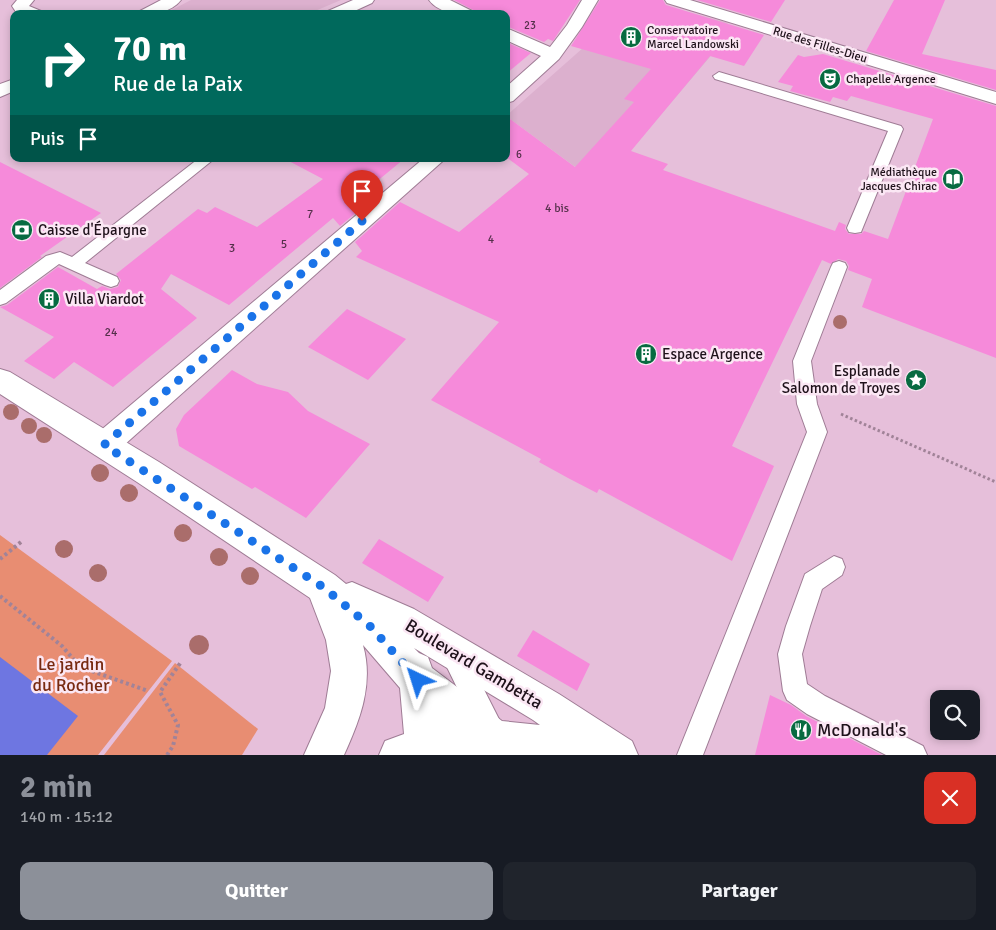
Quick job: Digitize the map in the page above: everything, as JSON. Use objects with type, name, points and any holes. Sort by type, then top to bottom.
[{"type":"street","points":[[24,10],[20,6],[26,0]]},
{"type":"street","points":[[154,10],[173,0]]},
{"type":"street","points":[[343,10],[366,0]]},
{"type":"street","points":[[436,0],[457,10]]},
{"type":"street","points":[[510,93],[553,55],[574,27],[590,0]]},
{"type":"street","name":"Rue des Filles-Dieu","points":[[673,0],[996,98]]},
{"type":"street","points":[[510,35],[553,55]]},
{"type":"street","points":[[104,445],[431,162]]},
{"type":"street","name":"Boulevard Gambetta","points":[[0,380],[323,587],[371,627],[418,680],[503,750]]},
{"type":"street","points":[[323,587],[343,638],[348,658],[348,689],[340,722],[324,755]]},
{"type":"street","name":"Boulevard Gambetta","points":[[323,587],[402,621],[546,707],[618,755]]},
{"type":"street","points":[[402,621],[418,680],[416,752],[457,740],[503,750],[545,744],[605,755]]},
{"type":"lane","points":[[719,76],[896,129],[855,228]]},
{"type":"lane","points":[[73,264],[203,162]]},
{"type":"lane","points":[[0,299],[52,260],[60,258],[111,281]]},
{"type":"lane","points":[[690,755],[817,432],[807,404],[802,361],[839,267]]},
{"type":"lane","points":[[834,567],[813,582],[795,635],[790,654],[796,690],[816,705],[914,755]]},
{"type":"lane","points":[[451,651],[503,750]]},
{"type":"path","points":[[835,412],[996,482]]},
{"type":"path","points":[[0,560],[21,542]]},
{"type":"path","points":[[0,596],[62,646],[80,667],[148,691]]},
{"type":"path","points":[[167,755],[173,746],[178,726],[160,692],[181,662]]},
{"type":"shaded area","points":[[191,0],[341,0],[317,10],[172,10]]},
{"type":"shaded area","points":[[643,0],[728,23],[723,28],[726,38],[630,151],[602,180],[574,166],[510,119],[510,112],[601,32]]},
{"type":"shaded area","points":[[0,657],[78,716],[47,755],[0,755]]},
{"type":"green space","name":"Le jardin du Rocher","points":[[0,535],[172,661],[98,755],[0,755]]},
{"type":"green space","points":[[175,663],[258,729],[242,755],[104,755]]},
{"type":"building","points":[[454,0],[580,0],[553,41],[548,39],[544,42],[510,28],[510,10],[473,10]]},
{"type":"building","points":[[600,0],[663,0],[666,5],[764,35],[744,66],[710,56],[631,151],[668,164],[663,170],[835,231],[839,222],[846,225],[845,229],[849,234],[861,234],[864,231],[888,239],[933,119],[851,96],[847,101],[833,97],[830,102],[790,91],[793,86],[778,82],[798,55],[804,57],[823,54],[996,106],[996,358],[862,307],[872,279],[848,270],[849,266],[846,261],[838,259],[831,264],[822,260],[732,446],[774,466],[732,561],[599,489],[597,493],[568,478],[539,462],[541,459],[431,400],[499,322],[356,257],[362,251],[355,242],[400,202],[459,232],[529,174],[510,160],[510,119],[575,167],[634,102],[624,99],[651,69],[571,46]]},
{"type":"building","points":[[697,0],[785,0],[771,22]]},
{"type":"building","points":[[894,0],[945,0],[922,54],[996,70],[996,90],[866,51]]},
{"type":"building","points":[[510,44],[531,53],[510,71]]},
{"type":"building","name":"Caisse d'Épargne","points":[[0,162],[101,213],[40,256],[42,257],[0,288]]},
{"type":"building","points":[[291,162],[400,162],[370,187],[381,192],[340,226],[333,218],[229,305],[171,274],[161,289],[197,318],[113,387],[74,362],[54,379],[24,361],[54,337],[0,307],[7,305],[58,267],[97,289],[102,286],[110,289],[118,287],[121,280],[116,274],[198,209],[207,213],[215,207],[257,227],[323,179]]},
{"type":"building","points":[[347,309],[406,339],[368,380],[308,347]]},
{"type":"building","points":[[232,370],[257,384],[288,392],[308,411],[370,444],[306,518],[255,487],[252,489],[179,446],[176,429],[184,415]]},
{"type":"building","points":[[379,539],[444,577],[428,602],[362,563]]},
{"type":"building","points":[[533,630],[590,664],[577,691],[517,656]]},
{"type":"building","name":"McDonald's","points":[[770,695],[791,705],[806,716],[882,755],[755,755]]},
{"type":"place","name":"Conservatoire Marcel Landowski","points":[[631,37]]},
{"type":"place","name":"Chapelle Argence","points":[[830,79]]},
{"type":"place","name":"Médiathèque Jacques Chirac","points":[[953,179]]},
{"type":"place","name":"Caisse d'Épargne","points":[[22,230]]},
{"type":"place","name":"Villa Viardot","points":[[49,299]]},
{"type":"place","name":"Espace Argence","points":[[646,354]]},
{"type":"place","name":"Esplanade Salomon de Troyes","points":[[916,380]]},
{"type":"place","name":"McDonald's","points":[[801,730]]},
{"type":"route","points":[[362,221],[104,445],[323,587],[371,627],[418,680]]}]
